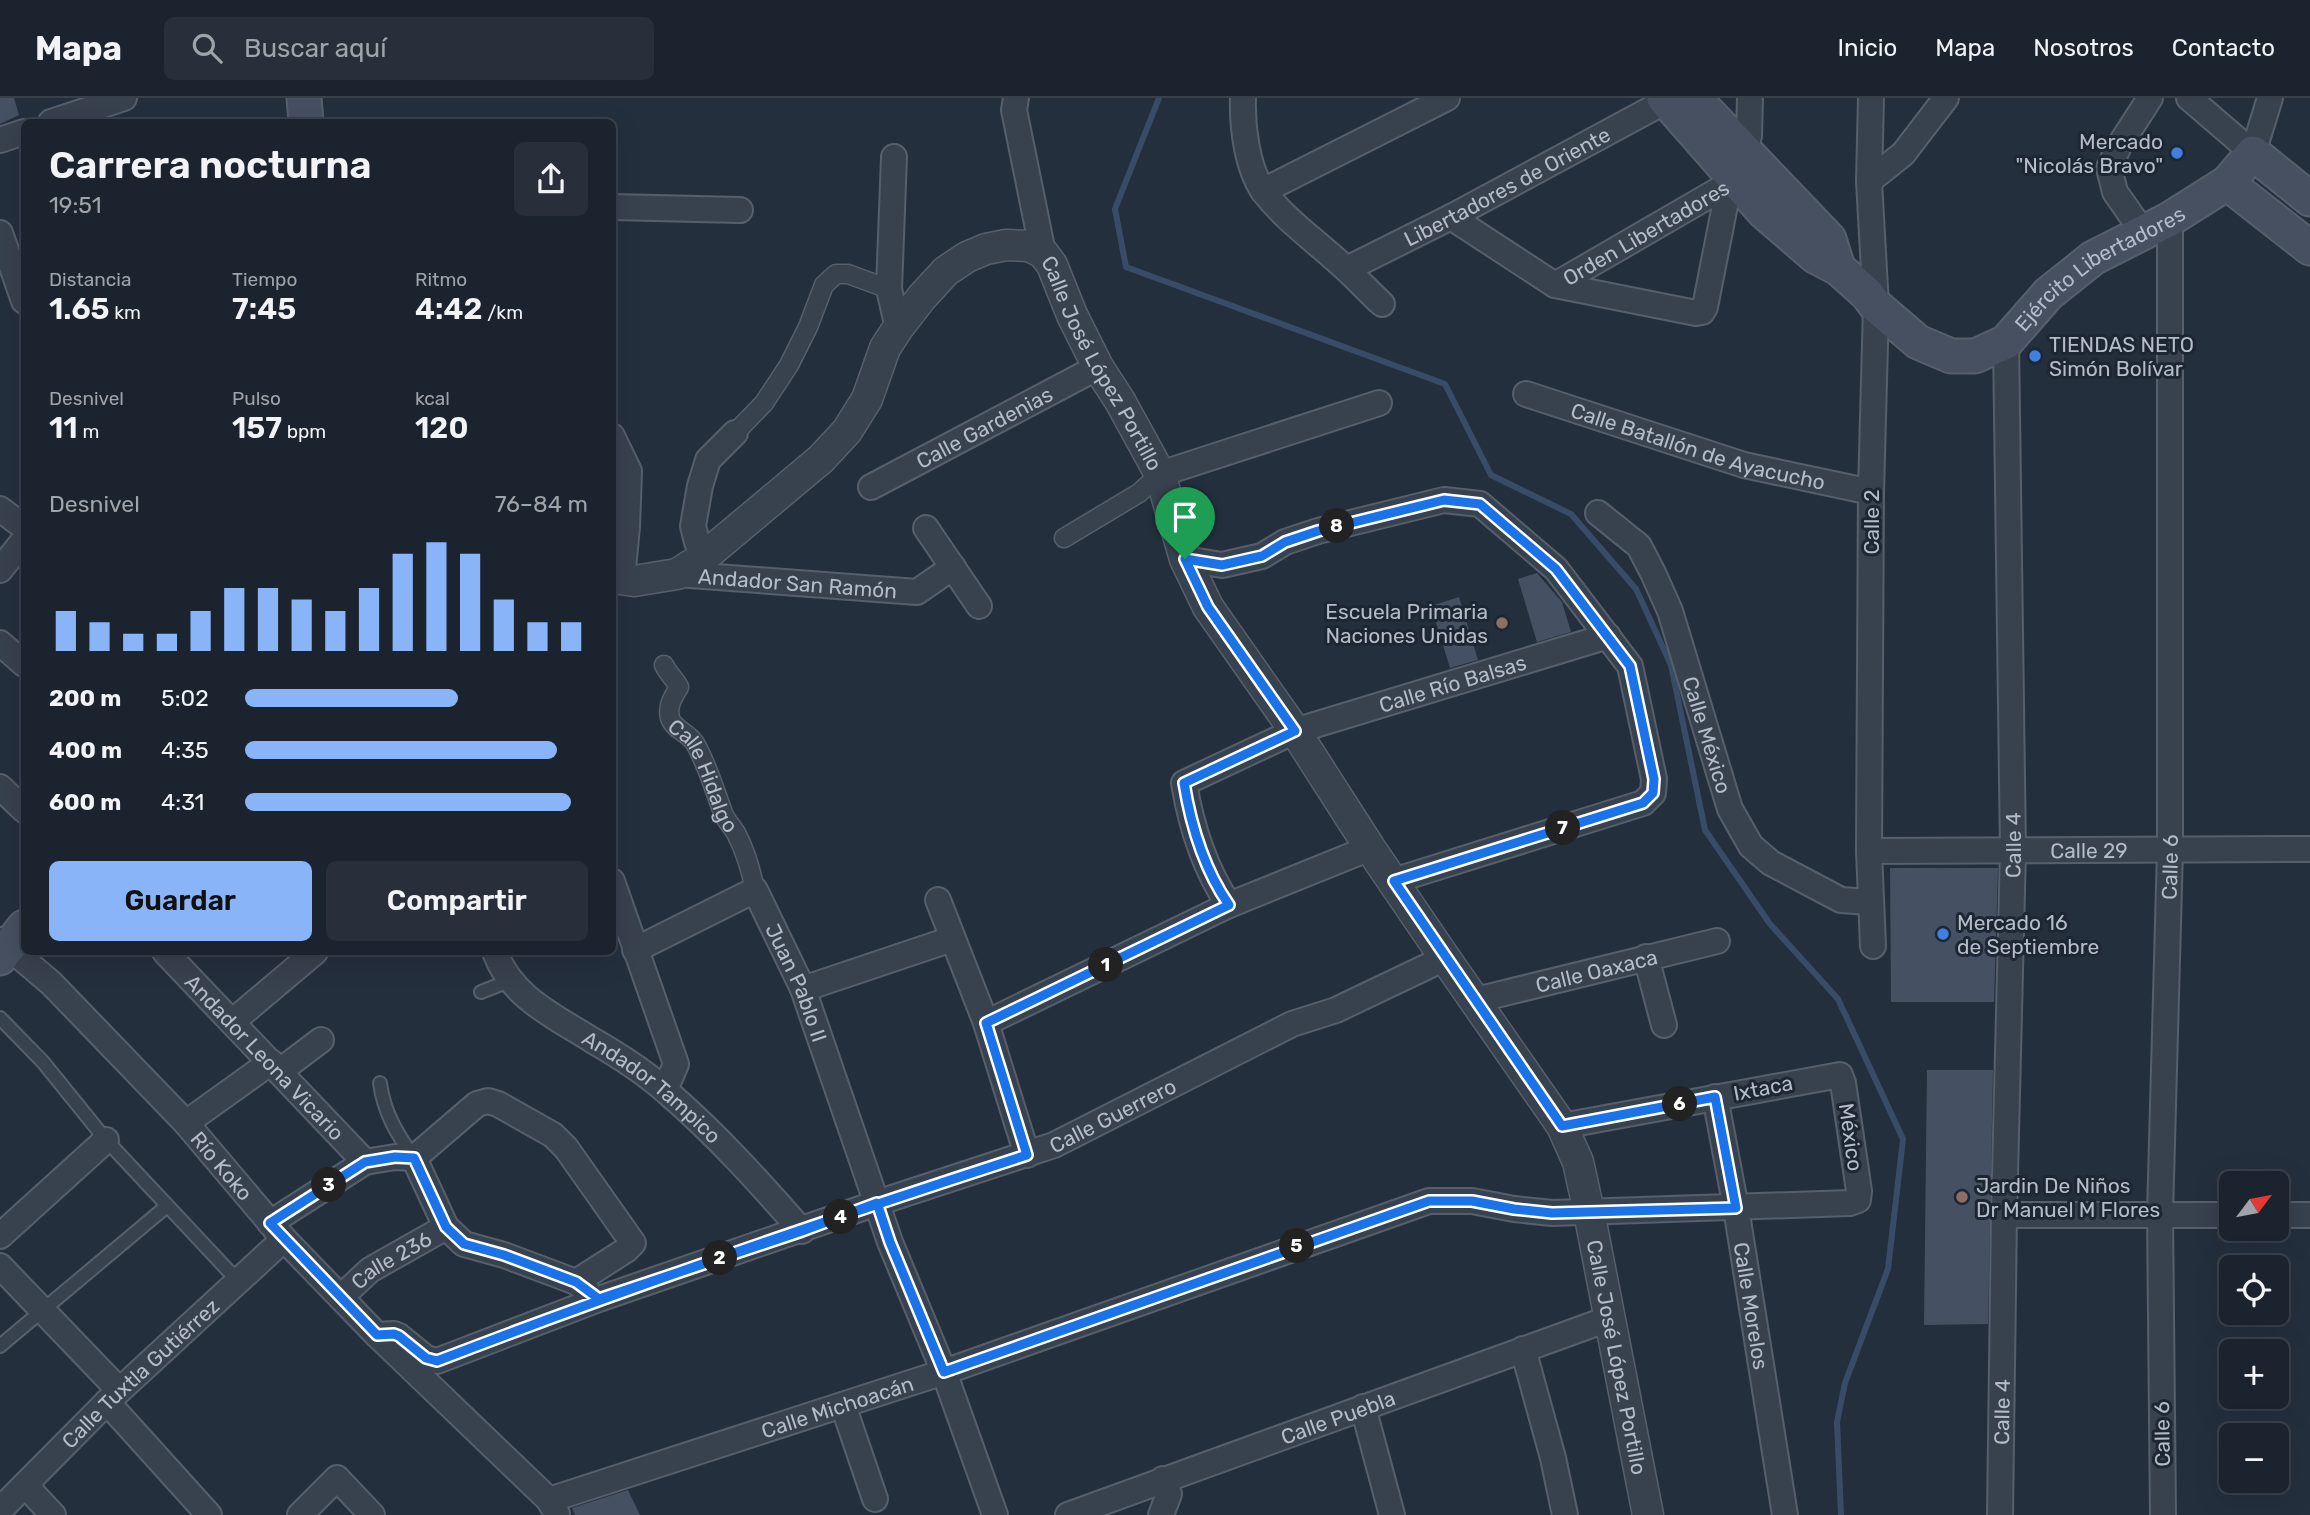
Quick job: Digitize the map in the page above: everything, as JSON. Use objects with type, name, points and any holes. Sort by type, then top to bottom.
[{"type":"main road","points":[[304,98],[306,119]]},
{"type":"main road","name":"Ejército Libertadores","points":[[1675,99],[1737,172],[1774,221],[1815,256],[1838,268],[1918,342],[1951,356],[1975,356],[2006,342],[2048,294],[2093,258],[2157,225],[2227,183],[2253,153]]},
{"type":"main road","points":[[2253,153],[2310,198]]},
{"type":"main road","points":[[2227,183],[2310,248]]},
{"type":"street","points":[[60,119],[124,98]]},
{"type":"street","points":[[1016,98],[1014,110],[1043,253]]},
{"type":"street","points":[[1242,98],[1242,116],[1250,160],[1263,191],[1305,234],[1382,304]]},
{"type":"street","points":[[1263,191],[1447,98]]},
{"type":"street","points":[[1451,217],[1555,285],[1702,312],[1737,172],[1749,136],[1750,98]]},
{"type":"street","name":"Calle 2","points":[[1871,98],[1869,181],[1876,306],[1871,492],[1869,851],[1873,946]]},
{"type":"street","points":[[1869,181],[1903,155],[1946,98]]},
{"type":"street","points":[[2150,98],[2119,146],[2109,168],[2115,192],[2157,225]]},
{"type":"street","points":[[2189,98],[2253,153],[2270,98]]},
{"type":"street","name":"Libertadores de Oriente","points":[[1347,270],[1675,99]]},
{"type":"street","points":[[0,140],[21,133]]},
{"type":"street","points":[[894,157],[888,289],[898,328]]},
{"type":"street","name":"Orden Libertadores","points":[[1555,285],[1737,172]]},
{"type":"street","points":[[616,207],[740,210]]},
{"type":"street","name":"Calle 6","points":[[2157,225],[2170,850],[2160,1215],[2163,1515]]},
{"type":"street","points":[[0,233],[21,292]]},
{"type":"street","name":"Calle José López Portillo","points":[[617,579],[634,581],[677,573],[704,558],[821,459],[847,431],[867,399],[886,348],[898,328],[938,280],[967,257],[1006,244],[1029,246],[1043,253],[1052,265],[1072,315],[1098,366],[1160,474],[1185,559],[1208,607],[1562,1126],[1578,1162],[1648,1515]]},
{"type":"street","name":"Andador San Ramón","points":[[704,558],[693,526],[699,485],[708,460],[764,403],[789,365],[808,327],[824,285],[836,274],[848,274],[888,289]]},
{"type":"street","name":"Calle 4","points":[[2000,1515],[2013,850],[2006,342]]},
{"type":"street","name":"Calle Gardenias","points":[[871,487],[1098,366]]},
{"type":"street","name":"Calle Batallón de Ayacucho","points":[[1526,394],[1744,465],[1871,492]]},
{"type":"street","points":[[1063,538],[1139,493],[1160,474],[1379,403]]},
{"type":"street","points":[[616,444],[629,471],[627,527],[617,579]]},
{"type":"street","points":[[1185,559],[1222,565],[1262,556],[1285,542],[1318,531],[1444,500],[1480,504],[1556,569],[1630,666],[1654,779],[1653,793],[1643,803],[1394,881]]},
{"type":"street","points":[[0,509],[21,525]]},
{"type":"street","name":"Calle México","points":[[1598,513],[1639,546],[1653,573],[1670,611],[1730,809],[1751,846],[1771,863],[1841,900],[1870,902]]},
{"type":"street","points":[[926,528],[979,606]]},
{"type":"street","name":"Andador San Ramón","points":[[677,573],[917,592],[953,567]]},
{"type":"street","name":"Calle Río Balsas","points":[[1229,905],[1204,858],[1193,828],[1184,783],[1295,731],[1608,636]]},
{"type":"street","points":[[0,643],[21,661]]},
{"type":"street","name":"Calle Hidalgo","points":[[664,665],[669,677],[676,681],[679,687],[669,704],[670,719],[695,743],[719,798],[722,812],[748,859],[755,890]]},
{"type":"street","points":[[0,787],[21,807]]},
{"type":"street","points":[[986,1023],[1229,905],[1370,848]]},
{"type":"street","name":"Calle 29","points":[[1869,851],[2310,849]]},
{"type":"street","points":[[635,950],[755,890]]},
{"type":"street","name":"Juan Pablo II","points":[[755,890],[803,989],[890,1242],[944,1372],[995,1515]]},
{"type":"street","points":[[616,893],[676,1064],[665,1090]]},
{"type":"street","points":[[938,900],[986,1023],[1027,1155]]},
{"type":"street","points":[[803,989],[952,939]]},
{"type":"street","name":"Calle Oaxaca","points":[[1476,1000],[1717,940]]},
{"type":"street","name":"Río Koko","points":[[8,943],[51,983],[186,1123],[277,1231],[377,1335],[553,1507]]},
{"type":"street","name":"Andador Leona Vicario","points":[[168,955],[365,1162]]},
{"type":"street","points":[[232,1021],[311,955]]},
{"type":"street","name":"Andador Tampico","points":[[496,955],[509,981],[531,1003],[610,1050],[665,1090],[732,1152],[802,1231]]},
{"type":"street","points":[[1646,957],[1664,1025]]},
{"type":"street","name":"Calle Guerrero","points":[[377,1335],[399,1336],[426,1358],[437,1361],[599,1299],[877,1203],[1027,1155],[1054,1145],[1292,1024],[1336,1010],[1445,958]]},
{"type":"street","points":[[186,1123],[321,1040]]},
{"type":"street","name":"Ixtaca","points":[[1562,1126],[1840,1074]]},
{"type":"street","name":"México","points":[[1840,1074],[1859,1191],[1858,1200]]},
{"type":"street","name":"Calle Morelos","points":[[1715,1097],[1736,1208],[1785,1515]]},
{"type":"street","points":[[576,1282],[633,1243],[566,1148],[553,1135],[488,1101],[477,1104],[414,1158],[446,1227],[464,1244],[504,1255],[576,1282],[599,1299]]},
{"type":"street","points":[[0,1236],[106,1140]]},
{"type":"street","name":"Calle Tuxtla Gutiérrez","points":[[0,1510],[113,1396],[237,1282],[277,1231],[365,1162],[395,1157],[414,1158]]},
{"type":"street","name":"Calle Michoacán","points":[[553,1507],[1429,1201],[1472,1201],[1552,1213],[1736,1208],[1850,1203],[1858,1200]]},
{"type":"street","points":[[2004,1215],[2219,1215]]},
{"type":"street","points":[[2289,1215],[2310,1215]]},
{"type":"street","name":"Calle 236","points":[[341,1297],[370,1270],[446,1227]]},
{"type":"street","points":[[0,1266],[43,1311],[209,1515]]},
{"type":"street","name":"Calle Puebla","points":[[1068,1515],[1608,1319]]},
{"type":"street","points":[[1523,1349],[1553,1458],[1565,1515]]},
{"type":"street","points":[[843,1405],[876,1499]]},
{"type":"street","points":[[1363,1407],[1392,1515]]},
{"type":"street","points":[[300,1515],[337,1478],[372,1515]]},
{"type":"street","points":[[1161,1515],[1170,1494],[1163,1479]]},
{"type":"street","points":[[25,1485],[53,1515]]},
{"type":"lane","points":[[481,992],[509,981]]},
{"type":"lane","points":[[0,1018],[43,1062],[106,1140],[237,1282]]},
{"type":"lane","points":[[380,1083],[391,1125],[414,1158]]},
{"type":"lane","points":[[0,1346],[167,1206]]},
{"type":"building","points":[[0,98],[14,98],[19,115],[0,124]]},
{"type":"building","points":[[1537,573],[1562,602],[1571,632],[1537,642],[1518,579]]},
{"type":"building","points":[[1459,597],[1478,660],[1450,668],[1431,606]]},
{"type":"building","name":"Mercado 16 de Septiembre","points":[[1890,868],[1998,868],[1994,1002],[1891,1002]]},
{"type":"building","name":"Jardin De Niños Dr Manuel M Flores","points":[[1927,1070],[1993,1070],[1988,1324],[1924,1325]]},
{"type":"building","points":[[628,1490],[640,1515],[575,1515],[572,1508]]},
{"type":"waterway","points":[[1159,98],[1115,209],[1126,267],[1445,384],[1491,475],[1571,514],[1636,589],[1671,665],[1705,830],[1770,924],[1838,999],[1903,1139],[1888,1269],[1845,1383],[1837,1422],[1841,1515]]},
{"type":"place","name":"Mercado \"Nicolás Bravo\"","points":[[2177,153]]},
{"type":"place","name":"TIENDAS NETO Simón Bolívar","points":[[2035,356]]},
{"type":"place","name":"Escuela Primaria Naciones Unidas","points":[[1502,623]]},
{"type":"place","name":"Mercado 16 de Septiembre","points":[[1943,934]]},
{"type":"place","name":"Jardin De Niños Dr Manuel M Flores","points":[[1962,1197]]},
{"type":"route","points":[[1185,559],[1208,607],[1295,731],[1184,783],[1189,818],[1204,858],[1229,905],[986,1023],[1027,1155],[877,1203],[599,1299],[437,1361],[426,1358],[399,1336],[377,1335],[270,1223],[365,1162],[395,1157],[414,1158],[446,1227],[464,1244],[504,1255],[576,1282],[599,1299],[802,1231],[877,1203],[890,1242],[944,1372],[1429,1201],[1472,1201],[1552,1213],[1736,1208],[1715,1097],[1562,1126],[1394,881],[1643,803],[1653,793],[1654,779],[1630,666],[1556,569],[1480,504],[1444,500],[1318,531],[1285,542],[1262,556],[1222,565],[1185,559]]}]
